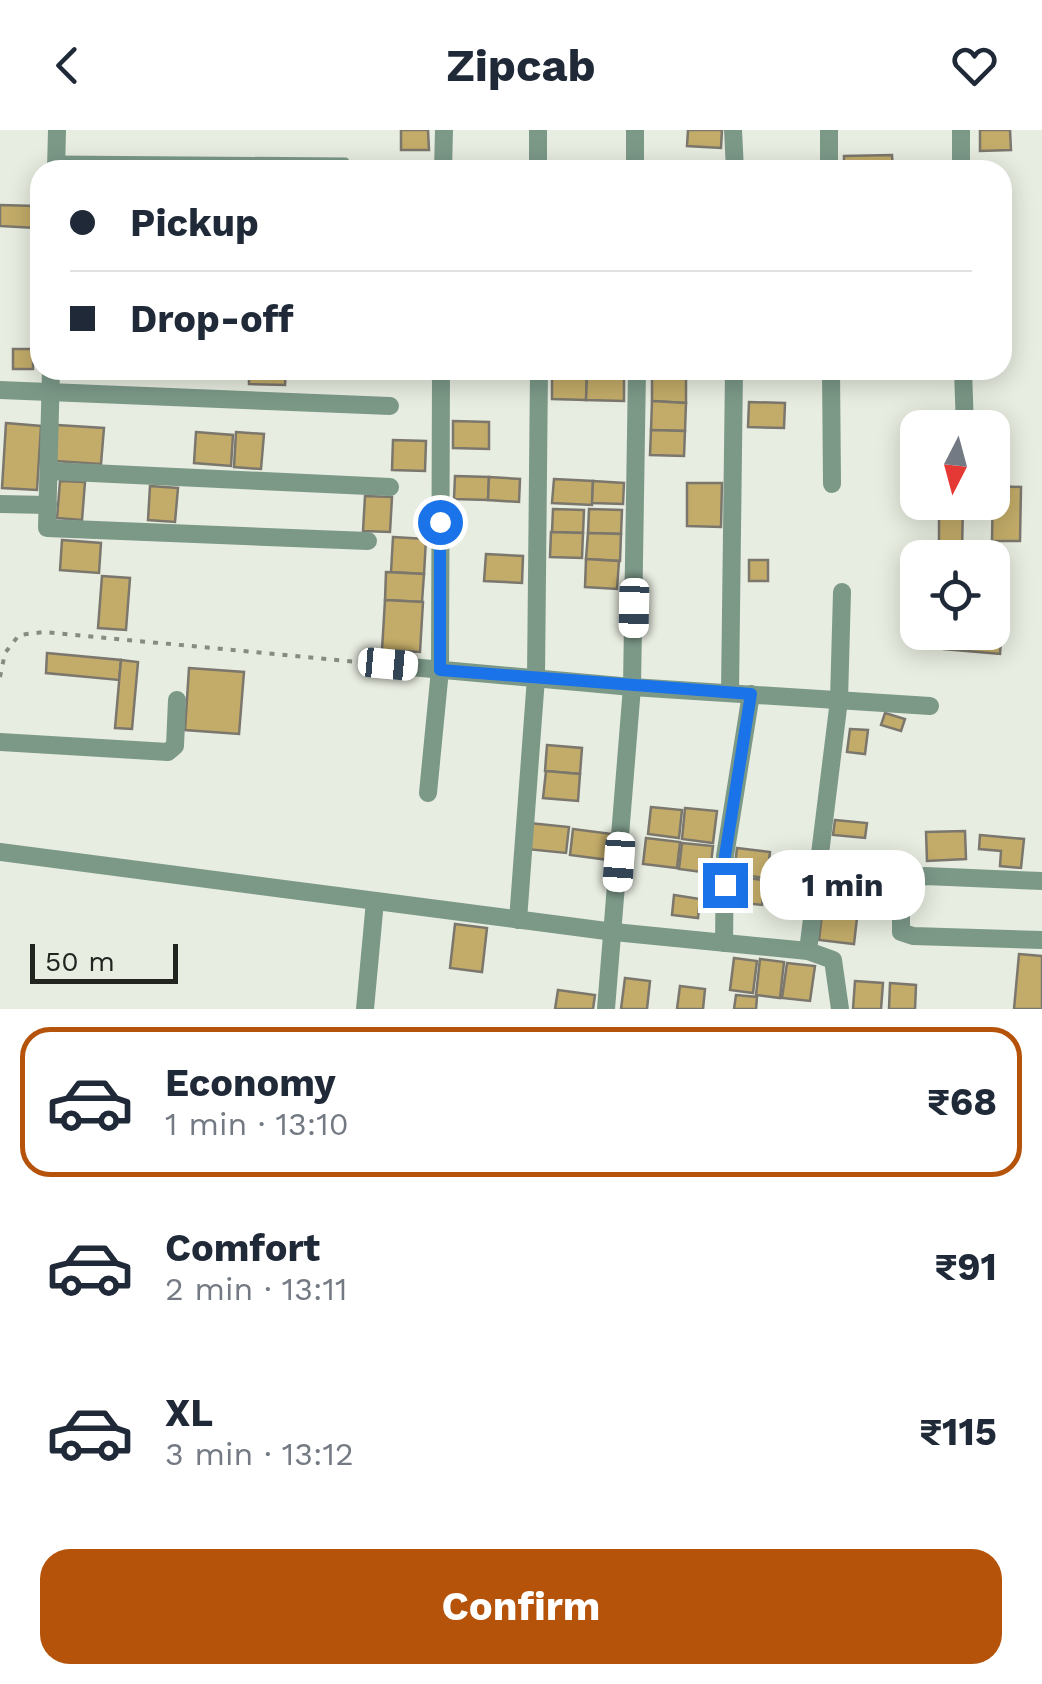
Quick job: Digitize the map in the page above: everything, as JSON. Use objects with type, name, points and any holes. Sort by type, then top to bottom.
[{"type":"street","points":[[56,160],[57,130]]},
{"type":"street","points":[[443,160],[444,130]]},
{"type":"street","points":[[538,130],[538,160]]},
{"type":"street","points":[[635,130],[636,160]]},
{"type":"street","points":[[733,130],[734,160]]},
{"type":"street","points":[[828,130],[829,160]]},
{"type":"street","points":[[961,130],[961,160]]},
{"type":"street","points":[[50,380],[47,528],[368,541]]},
{"type":"street","points":[[428,793],[440,670],[441,380]]},
{"type":"street","points":[[518,920],[536,678],[539,380]]},
{"type":"street","points":[[606,1009],[632,686],[637,380]]},
{"type":"street","points":[[730,693],[734,380]]},
{"type":"street","points":[[830,380],[832,484]]},
{"type":"street","points":[[963,380],[964,410]]},
{"type":"street","points":[[0,390],[390,406]]},
{"type":"street","points":[[49,471],[390,487]]},
{"type":"street","points":[[0,504],[48,506]]},
{"type":"street","points":[[808,952],[838,700],[842,592]]},
{"type":"street","points":[[388,664],[632,686],[930,706]]},
{"type":"street","points":[[724,943],[725,856],[751,694]]},
{"type":"street","points":[[0,742],[168,752],[175,746],[177,700]]},
{"type":"street","points":[[0,852],[614,932],[808,952],[833,960],[840,1009]]},
{"type":"street","points":[[1042,881],[925,876],[908,882],[901,932],[913,936],[1042,940]]},
{"type":"street","points":[[365,1009],[375,901]]},
{"type":"path","points":[[0,677],[5,652],[19,635],[44,632],[388,664]]},
{"type":"building","points":[[401,130],[428,130],[429,150],[401,150]]},
{"type":"building","points":[[688,130],[722,130],[721,148],[687,146]]},
{"type":"building","points":[[980,130],[1010,130],[1011,150],[980,151]]},
{"type":"building","points":[[892,155],[892,160],[844,160],[844,156]]},
{"type":"building","points":[[0,205],[30,206],[30,228],[0,226]]},
{"type":"building","points":[[13,349],[30,349],[30,369],[13,369]]},
{"type":"building","points":[[249,380],[285,380],[285,385],[249,384]]},
{"type":"building","points":[[552,380],[587,380],[586,400],[552,399]]},
{"type":"building","points":[[587,380],[624,380],[624,401],[586,400]]},
{"type":"building","points":[[652,380],[686,380],[686,403],[652,401]]},
{"type":"building","points":[[652,401],[686,403],[685,431],[651,430]]},
{"type":"building","points":[[749,402],[785,403],[784,428],[748,427]]},
{"type":"building","points":[[453,421],[489,422],[489,449],[453,448]]},
{"type":"building","points":[[6,423],[41,426],[37,490],[2,488]]},
{"type":"building","points":[[57,425],[104,428],[101,464],[55,461]]},
{"type":"building","points":[[651,430],[685,431],[684,456],[650,455]]},
{"type":"building","points":[[196,432],[233,435],[231,466],[194,463]]},
{"type":"building","points":[[236,432],[264,434],[261,469],[234,467]]},
{"type":"building","points":[[393,440],[426,441],[425,471],[392,470]]},
{"type":"building","points":[[455,476],[489,477],[488,500],[454,499]]},
{"type":"building","points":[[489,477],[520,479],[519,502],[488,500]]},
{"type":"building","points":[[554,479],[593,481],[592,505],[552,503]]},
{"type":"building","points":[[60,481],[85,482],[82,520],[57,518]]},
{"type":"building","points":[[593,481],[624,483],[623,504],[592,503]]},
{"type":"building","points":[[687,483],[722,483],[721,527],[687,526]]},
{"type":"building","points":[[150,486],[178,488],[175,522],[148,520]]},
{"type":"building","points":[[1010,487],[1021,487],[1020,541],[992,540],[992,520],[1010,520]]},
{"type":"building","points":[[365,496],[392,497],[390,532],[363,531]]},
{"type":"building","points":[[553,509],[584,510],[583,533],[552,532]]},
{"type":"building","points":[[589,509],[622,510],[621,534],[588,533]]},
{"type":"building","points":[[939,520],[963,520],[962,540],[939,540]]},
{"type":"building","points":[[551,532],[583,533],[582,558],[550,557]]},
{"type":"building","points":[[588,533],[621,534],[620,561],[586,559]]},
{"type":"building","points":[[393,537],[426,539],[424,574],[391,572]]},
{"type":"building","points":[[62,540],[101,543],[99,573],[60,570]]},
{"type":"building","points":[[486,554],[523,556],[522,583],[484,581]]},
{"type":"building","points":[[586,559],[619,561],[617,589],[585,587]]},
{"type":"building","points":[[749,560],[768,560],[768,581],[749,581]]},
{"type":"building","points":[[386,572],[424,574],[422,602],[385,600]]},
{"type":"building","points":[[102,576],[130,578],[126,630],[98,628]]},
{"type":"building","points":[[385,600],[423,602],[420,652],[382,650]]},
{"type":"building","points":[[955,650],[1000,650],[1000,654]]},
{"type":"building","points":[[47,653],[121,660],[119,680],[46,673]]},
{"type":"building","points":[[121,660],[138,662],[132,729],[115,728]]},
{"type":"building","points":[[189,668],[244,672],[239,734],[185,730]]},
{"type":"building","points":[[885,713],[905,719],[901,731],[881,725]]},
{"type":"building","points":[[850,729],[868,730],[865,754],[847,752]]},
{"type":"building","points":[[547,745],[582,748],[580,774],[545,771]]},
{"type":"building","points":[[546,771],[580,774],[578,801],[543,798]]},
{"type":"building","points":[[651,807],[682,810],[679,838],[648,834]]},
{"type":"building","points":[[685,808],[717,811],[713,843],[682,839]]},
{"type":"building","points":[[835,820],[867,823],[865,838],[833,835]]},
{"type":"building","points":[[529,823],[569,827],[566,853],[526,849]]},
{"type":"building","points":[[573,829],[612,834],[609,860],[570,855]]},
{"type":"building","points":[[965,831],[966,859],[927,861],[926,832]]},
{"type":"building","points":[[980,835],[1024,839],[1021,868],[1000,866],[1001,851],[979,849]]},
{"type":"building","points":[[646,838],[680,842],[677,868],[643,864]]},
{"type":"building","points":[[682,843],[713,846],[710,873],[679,869]]},
{"type":"building","points":[[737,848],[770,852],[767,878],[734,874]]},
{"type":"building","points":[[827,862],[863,866],[860,891],[824,886]]},
{"type":"building","points":[[737,877],[765,880],[762,905],[734,902]]},
{"type":"building","points":[[771,881],[803,885],[801,909],[768,905]]},
{"type":"building","points":[[674,895],[700,899],[698,918],[672,915]]},
{"type":"building","points":[[822,914],[857,918],[854,944],[819,940]]},
{"type":"building","points":[[455,924],[487,928],[482,972],[450,968]]},
{"type":"building","points":[[1019,954],[1042,956],[1042,1009],[1014,1009]]},
{"type":"building","points":[[734,958],[757,961],[753,993],[730,990]]},
{"type":"building","points":[[760,959],[784,962],[780,998],[756,995]]},
{"type":"building","points":[[787,963],[815,966],[810,1001],[782,998]]},
{"type":"building","points":[[625,978],[650,981],[647,1009],[621,1009]]},
{"type":"building","points":[[855,981],[883,983],[881,1009],[853,1009]]},
{"type":"building","points":[[890,983],[916,985],[915,1009],[889,1009]]},
{"type":"building","points":[[680,986],[705,989],[703,1009],[677,1009]]},
{"type":"building","points":[[558,990],[595,995],[593,1009],[555,1009]]},
{"type":"building","points":[[736,995],[757,997],[756,1009],[734,1009]]},
{"type":"route","points":[[440,522],[440,670],[751,694],[725,856],[725,885]]}]
